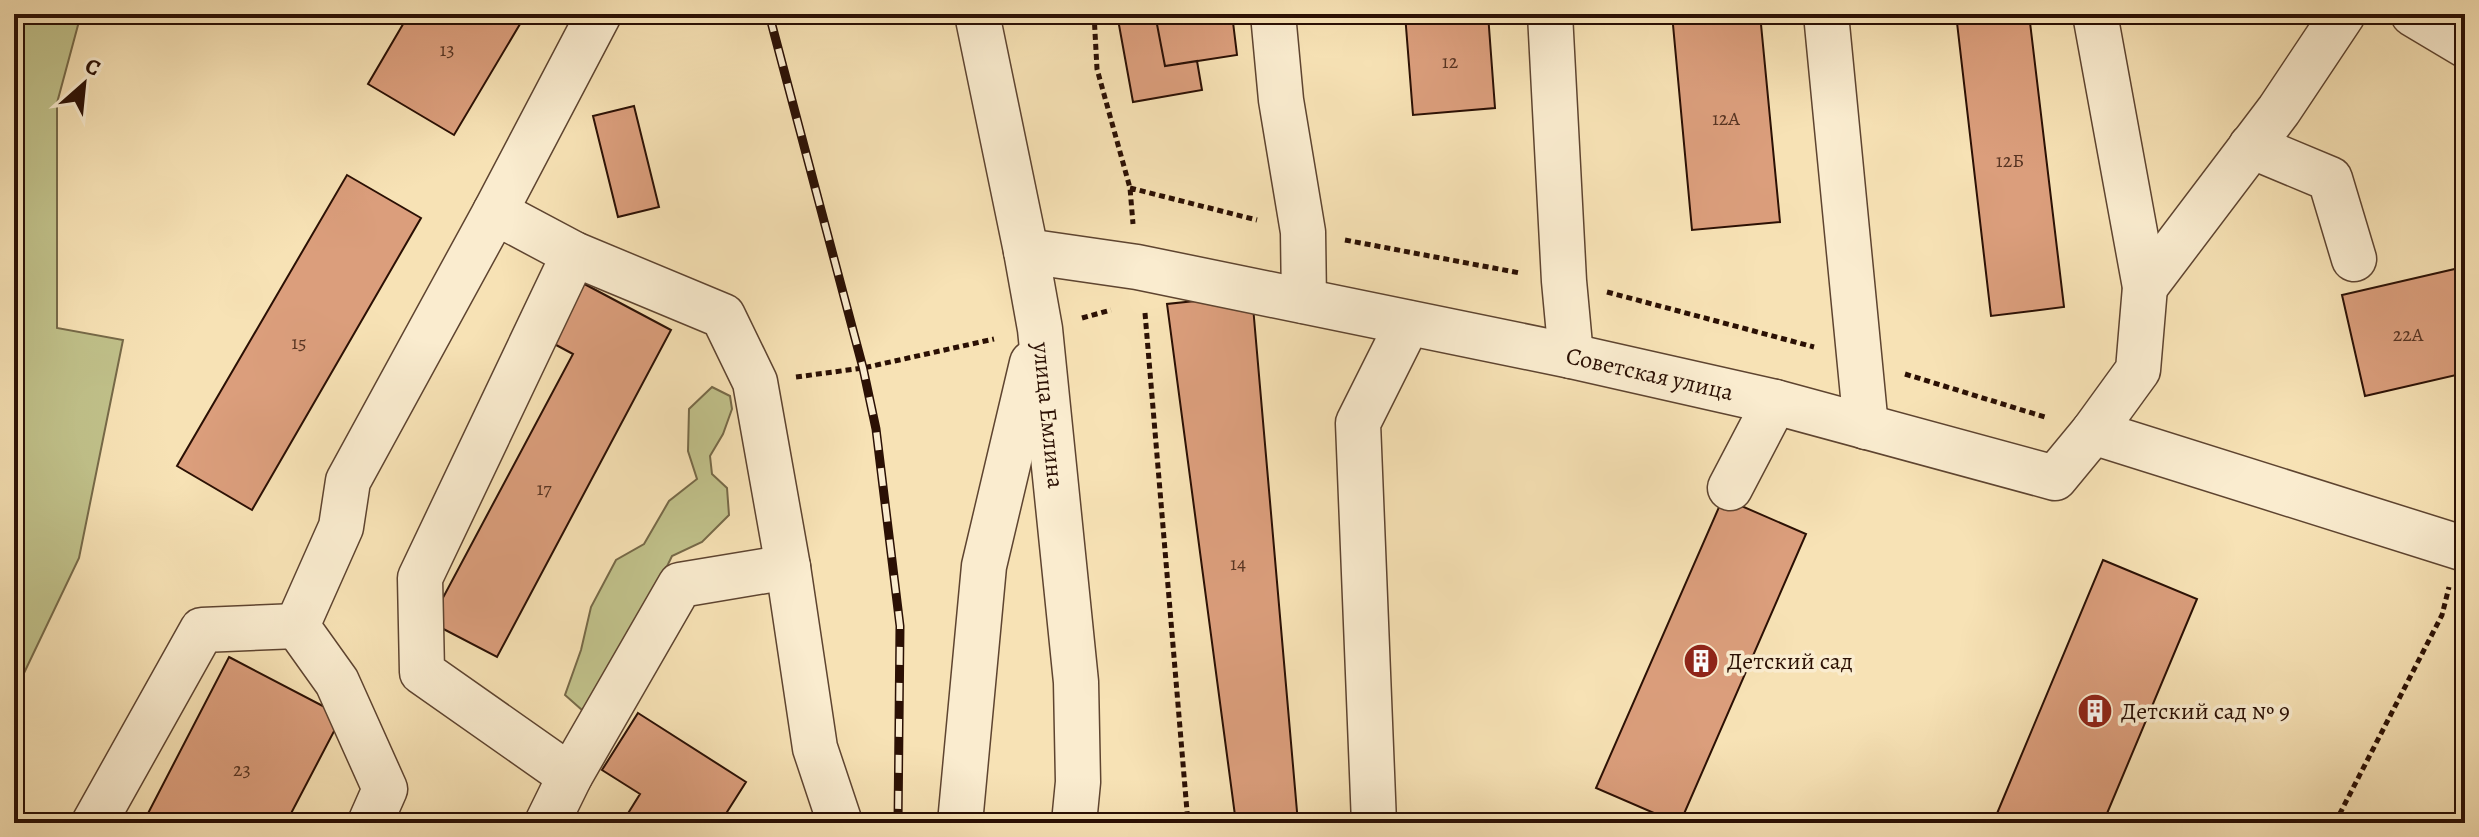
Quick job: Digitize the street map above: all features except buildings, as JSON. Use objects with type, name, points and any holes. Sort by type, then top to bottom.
[{"type":"street","points":[[297,626],[341,527],[348,481],[599,14]]},
{"type":"street","name":"улица Емлина","points":[[977,14],[1040,329],[1076,682],[1078,782],[1074,823]]},
{"type":"street","points":[[1273,14],[1281,100],[1303,232],[1304,301]]},
{"type":"street","points":[[1550,14],[1571,356]]},
{"type":"street","points":[[1826,14],[1866,427]]},
{"type":"street","name":"Советская улица","points":[[1026,251],[1137,267],[1571,356],[1775,402],[2055,478],[2138,370],[2145,287],[2095,14]]},
{"type":"street","points":[[2145,287],[2251,146],[2343,14]]},
{"type":"street","points":[[2413,14],[2465,45]]},
{"type":"street","points":[[2251,146],[2330,179],[2354,259]]},
{"type":"street","points":[[495,212],[574,254],[723,316],[755,382],[788,567],[815,748],[840,823]]},
{"type":"street","points":[[570,776],[422,672],[420,578],[574,254]]},
{"type":"street","points":[[1374,823],[1358,423],[1408,323]]},
{"type":"street","points":[[960,823],[984,566],[1040,329]]},
{"type":"street","points":[[1730,488],[1775,402]]},
{"type":"street","points":[[2093,432],[2462,548]]},
{"type":"street","points":[[547,823],[570,776],[680,585],[788,567]]},
{"type":"street","points":[[94,823],[202,630],[297,626]]},
{"type":"street","points":[[297,626],[337,682],[385,789],[370,823]]},
{"type":"path","points":[[1094,14],[1097,69],[1130,188],[1137,267],[1144,301],[1188,823]]},
{"type":"path","points":[[755,382],[863,368],[1040,329],[1114,309]]},
{"type":"path","points":[[2335,823],[2442,615],[2462,548]]},
{"type":"green space","points":[[14,14],[81,14],[57,103],[57,328],[123,340],[79,558],[14,694]]},
{"type":"green space","points":[[712,387],[730,396],[732,409],[723,434],[710,456],[712,474],[727,488],[729,515],[702,542],[672,556],[623,657],[582,710],[565,695],[581,650],[591,607],[616,560],[644,544],[669,501],[697,479],[688,451],[689,409]]},
{"type":"railway","points":[[769,14],[863,368],[876,429],[900,626],[898,823]]},
{"type":"place","name":"Детский сад","points":[[1701,661]]},
{"type":"place","name":"Детский сад № 9","points":[[2095,711]]}]
